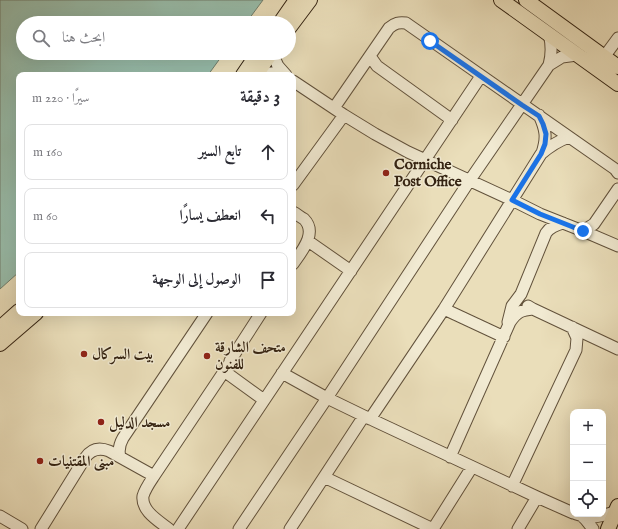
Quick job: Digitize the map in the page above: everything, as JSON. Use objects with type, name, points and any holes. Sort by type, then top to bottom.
[{"type":"main road","points":[[285,16],[296,0]]},
{"type":"main road","points":[[296,19],[310,0]]},
{"type":"main road","points":[[526,0],[618,67]]},
{"type":"main road","points":[[509,1],[532,9],[552,19]]},
{"type":"main road","points":[[509,1],[548,34],[618,84]]},
{"type":"main road","points":[[245,72],[253,60]]},
{"type":"main road","points":[[258,72],[267,60]]},
{"type":"main road","points":[[0,328],[16,314]]},
{"type":"main road","points":[[0,344],[33,316]]},
{"type":"main road","points":[[608,529],[617,509]]},
{"type":"street","points":[[334,108],[389,28],[400,22],[411,27],[615,169],[618,173]]},
{"type":"street","points":[[240,529],[328,398],[470,180],[549,65],[552,50],[548,34]]},
{"type":"street","points":[[604,57],[618,38]]},
{"type":"street","points":[[549,65],[562,58],[577,55]]},
{"type":"street","points":[[370,56],[377,66],[452,120]]},
{"type":"street","points":[[275,60],[283,72]]},
{"type":"street","points":[[178,529],[481,76]]},
{"type":"street","points":[[296,83],[344,115],[391,143],[540,214],[618,246]]},
{"type":"street","points":[[296,182],[344,115]]},
{"type":"street","points":[[294,528],[324,477],[444,309],[541,154],[545,144],[546,134],[539,116]]},
{"type":"street","points":[[541,154],[554,143],[569,137]]},
{"type":"street","points":[[583,231],[594,224],[618,189]]},
{"type":"street","points":[[296,214],[307,223],[310,233],[308,241],[296,259]]},
{"type":"street","points":[[540,214],[546,221],[549,229]]},
{"type":"street","points":[[506,333],[512,306],[521,294],[549,229],[564,223]]},
{"type":"street","points":[[308,241],[351,271]]},
{"type":"street","points":[[521,294],[525,303],[533,310],[618,349]]},
{"type":"street","points":[[444,309],[506,333]]},
{"type":"street","points":[[450,456],[510,322],[519,312],[533,310]]},
{"type":"street","points":[[120,457],[118,452],[123,438],[205,316]]},
{"type":"street","points":[[169,529],[146,509],[143,502],[143,495],[259,316]]},
{"type":"street","points":[[572,327],[576,338],[576,350]]},
{"type":"street","points":[[512,486],[576,350],[585,342],[596,338]]},
{"type":"street","points":[[228,365],[264,400]]},
{"type":"street","points":[[282,373],[367,417],[512,486],[570,511]]},
{"type":"street","points":[[41,529],[92,450],[104,449],[154,476]]},
{"type":"street","points":[[324,477],[433,529],[472,467]]},
{"type":"street","points":[[518,529],[537,497]]},
{"type":"street","points":[[606,514],[617,509]]},
{"type":"street","points":[[0,516],[22,529]]},
{"type":"street","points":[[582,517],[593,529]]},
{"type":"street","points":[[587,517],[597,517]]},
{"type":"shaded area","points":[[0,0],[263,0],[251,16],[16,16],[16,60],[219,60],[210,72],[16,72],[16,275],[0,289]]},
{"type":"place","name":"Corniche Post Office","points":[[386,173]]},
{"type":"place","name":"بيت السركال","points":[[84,354]]},
{"type":"place","name":"متحف الشارقة للفنون","points":[[207,356]]},
{"type":"place","name":"مسجد الدليل","points":[[101,422]]},
{"type":"place","name":"مبنى المقتنيات","points":[[40,461]]},
{"type":"route","points":[[430,41],[539,116],[546,134],[545,144],[541,154],[512,200],[540,214],[583,231]]}]
